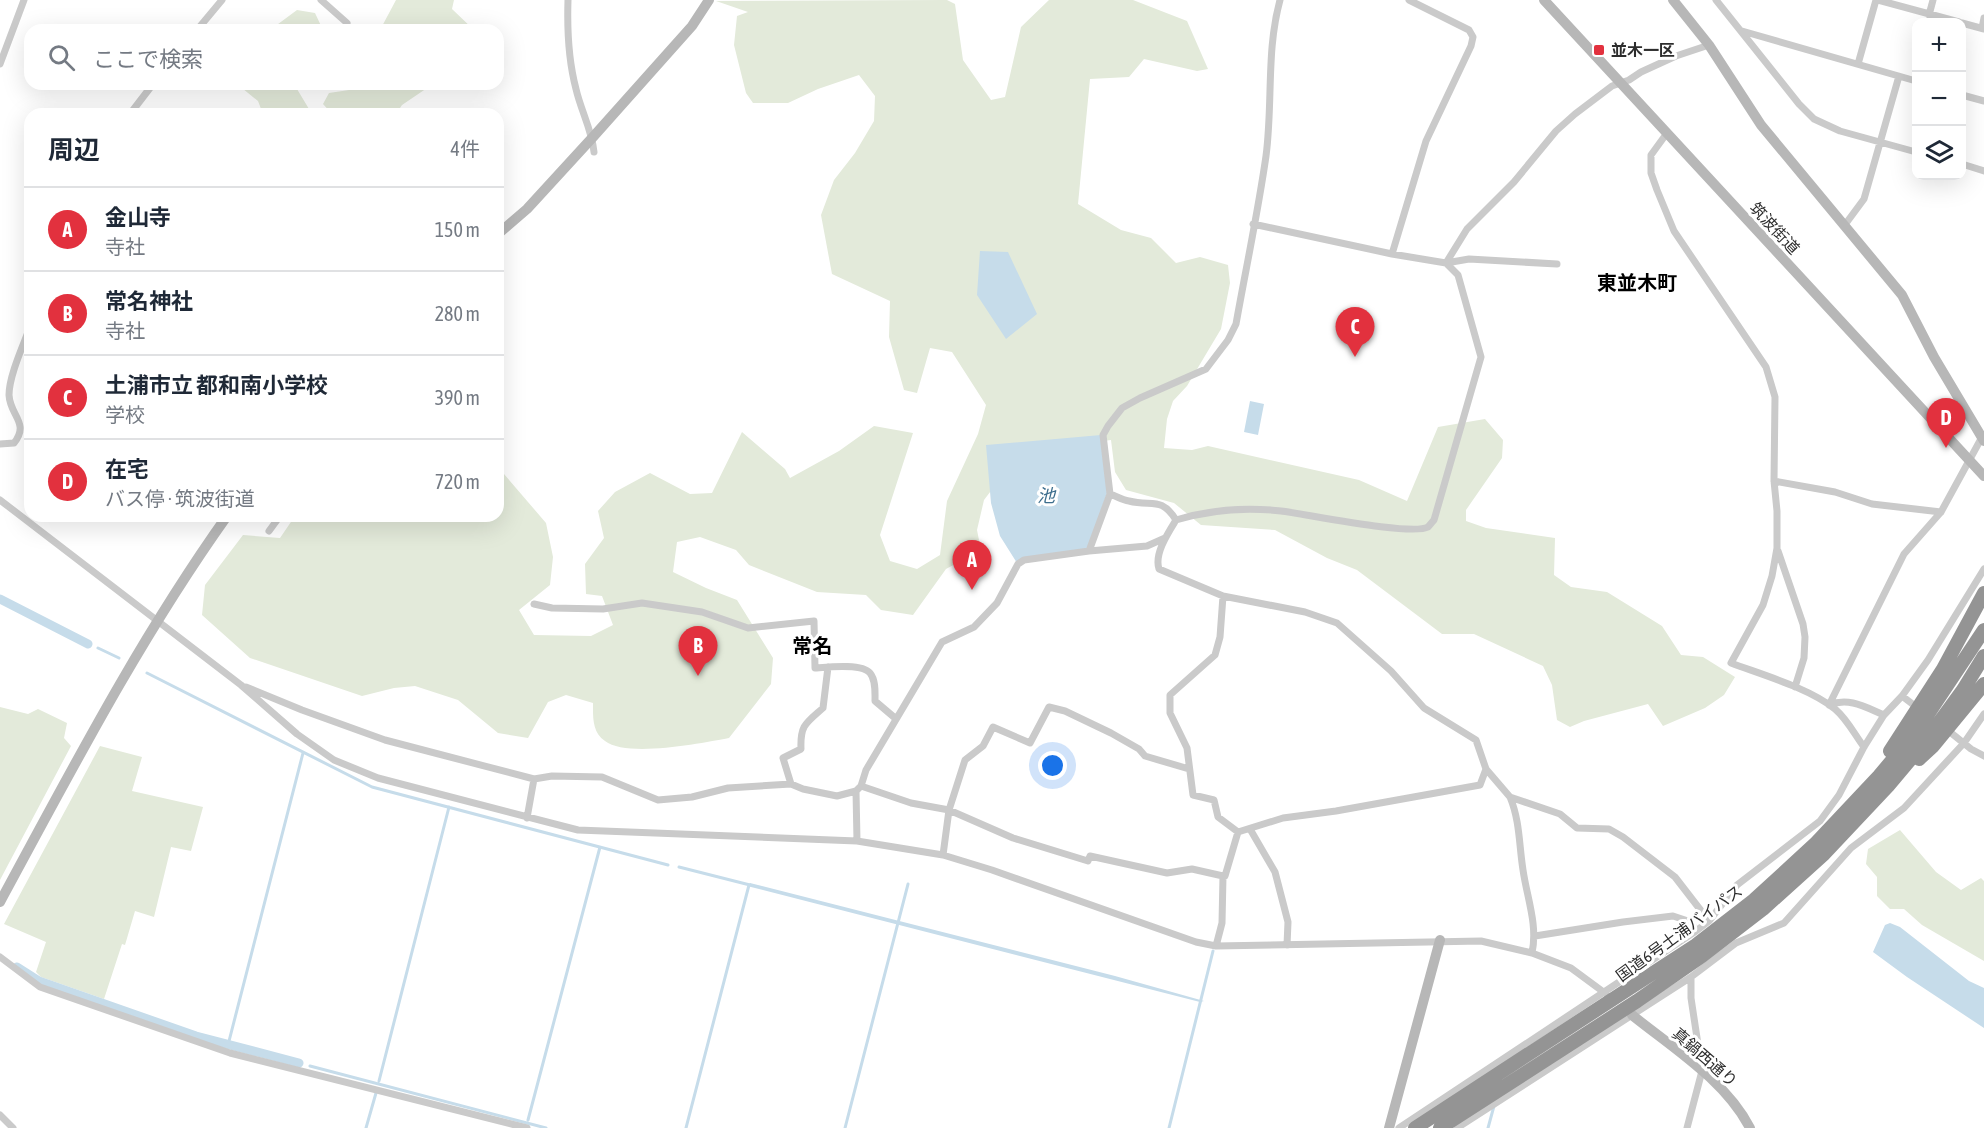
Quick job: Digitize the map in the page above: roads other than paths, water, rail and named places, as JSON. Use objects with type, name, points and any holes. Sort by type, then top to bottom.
[{"type":"highway","points":[[1859,797],[1943,669],[1984,594]]},
{"type":"highway","name":"国道6号土浦バイパス","points":[[1440,1128],[1702,956],[1758,904],[1880,776],[1916,732],[1984,630]]},
{"type":"highway","name":"国道6号土浦バイパス","points":[[1416,1128],[1758,904],[1824,854],[1888,786],[1957,699],[1984,656]]},
{"type":"highway","points":[[1888,786],[1933,746],[1984,684]]},
{"type":"street","points":[[0,64],[24,0]]},
{"type":"street","points":[[202,24],[222,0]]},
{"type":"street","points":[[321,0],[347,23]]},
{"type":"street","points":[[568,0],[566,28],[569,57],[576,90],[593,137],[594,152]]},
{"type":"street","points":[[504,229],[527,209],[593,137],[692,26],[709,0]]},
{"type":"street","points":[[1089,551],[1110,494],[1103,435],[1108,426],[1122,408],[1206,369],[1228,340],[1236,324],[1266,154],[1270,48],[1280,0]]},
{"type":"street","points":[[1392,254],[1426,141],[1471,46],[1473,37],[1469,30],[1410,0]]},
{"type":"street","name":"筑波街道","points":[[1544,0],[1984,476]]},
{"type":"street","points":[[1673,0],[1709,45],[1761,125],[1902,295],[1934,357],[1983,435],[1941,512],[1904,554],[1829,705]]},
{"type":"street","points":[[1716,0],[1799,104],[1814,119],[1840,131],[1912,151]]},
{"type":"street","points":[[1929,15],[1933,0]]},
{"type":"street","points":[[1858,63],[1882,1],[1941,18]]},
{"type":"street","points":[[1966,24],[1983,28],[1984,18]]},
{"type":"street","points":[[1742,31],[1912,80]]},
{"type":"street","points":[[1446,263],[1467,229],[1515,182],[1556,131],[1593,100],[1612,86],[1676,56],[1709,45]]},
{"type":"street","points":[[1844,226],[1864,199],[1899,76]]},
{"type":"street","points":[[135,108],[148,90]]},
{"type":"street","points":[[1966,95],[1984,101]]},
{"type":"street","points":[[1667,133],[1651,155],[1651,173],[1674,231],[1766,367],[1775,397],[1774,481],[1778,511],[1777,548],[1772,576],[1763,605],[1731,663],[1795,687],[1829,705],[1837,711],[1864,747]]},
{"type":"street","points":[[1966,165],[1984,171]]},
{"type":"street","points":[[1253,224],[1392,254],[1446,263],[1469,260],[1557,264]]},
{"type":"street","points":[[1446,263],[1458,275],[1481,357],[1434,520],[1428,526],[1418,529],[1282,511],[1216,511],[1176,520],[1165,538],[1157,564],[1159,569],[1223,596],[1305,612],[1337,623],[1391,671],[1424,708],[1476,740],[1486,769],[1510,797],[1516,811],[1523,869],[1536,936],[1532,953]]},
{"type":"street","points":[[0,444],[14,444],[20,435],[21,427],[9,396],[10,385],[24,344]]},
{"type":"street","points":[[1774,481],[1835,492],[1872,504],[1941,512]]},
{"type":"street","points":[[1110,494],[1129,501],[1161,503],[1176,520]]},
{"type":"street","points":[[0,500],[24,518]]},
{"type":"street","points":[[29,522],[241,685],[297,734],[334,760],[378,778],[578,830],[857,841],[943,855],[1196,942],[1216,946],[1481,941],[1532,953],[1571,968],[1632,1015]]},
{"type":"street","points":[[0,902],[132,661],[223,522]]},
{"type":"street","points":[[269,531],[276,522]]},
{"type":"street","points":[[857,841],[858,788],[895,718],[905,707],[942,642],[974,627],[997,603],[1018,564],[1024,560],[1147,546],[1165,538]]},
{"type":"street","points":[[1777,548],[1803,624],[1805,637],[1804,658],[1795,687]]},
{"type":"street","points":[[1399,1128],[1696,931],[1709,921],[1737,885],[1821,821],[1839,795],[1884,715],[1903,698],[1984,569]]},
{"type":"street","points":[[1223,596],[1220,637],[1215,655],[1170,695],[1170,713],[1186,748],[1193,795],[1214,800],[1218,817],[1238,832],[1283,818],[1336,811],[1480,785],[1486,769]]},
{"type":"street","points":[[534,604],[552,608],[603,609],[642,603],[702,612],[748,628],[814,621],[815,668],[862,667],[871,673],[875,701],[895,718]]},
{"type":"street","points":[[790,784],[783,758],[801,749],[801,730],[823,708],[828,667]]},
{"type":"street","points":[[241,685],[385,740],[534,779],[552,776],[602,777],[658,800],[692,797],[728,788],[790,784],[837,796],[858,788],[911,803],[949,810],[1013,838],[1088,861],[1090,856],[1167,873],[1192,869],[1223,876]]},
{"type":"street","points":[[1903,698],[1984,756]]},
{"type":"street","points":[[1829,705],[1838,701],[1855,703],[1884,715]]},
{"type":"street","points":[[943,855],[949,810],[965,760],[983,746],[993,727],[1030,742],[1048,707],[1065,711],[1111,733],[1139,749],[1145,756],[1189,769]]},
{"type":"street","points":[[1457,1128],[1691,977],[1736,943],[1784,923],[1851,848],[1904,808],[1984,714]]},
{"type":"street","points":[[527,818],[534,779]]},
{"type":"street","points":[[1510,797],[1560,814],[1577,828],[1609,829],[1623,837],[1675,877],[1709,921]]},
{"type":"street","points":[[1251,829],[1275,872],[1288,922],[1287,945]]},
{"type":"street","points":[[1216,946],[1222,923],[1223,876],[1225,876],[1238,832]]},
{"type":"street","points":[[1536,936],[1673,916],[1691,922],[1696,931]]},
{"type":"street","points":[[1389,1128],[1440,940]]},
{"type":"street","points":[[0,957],[40,987],[230,1053],[527,1128]]},
{"type":"street","points":[[1687,1128],[1702,1071],[1692,1008],[1691,977]]},
{"type":"street","name":"真鍋西通り","points":[[1632,1015],[1702,1071],[1734,1102],[1750,1128]]},
{"type":"street","points":[[0,1115],[13,1128]]},
{"type":"water","points":[[980,251],[1008,252],[1037,314],[1006,339],[977,295]]},
{"type":"water","points":[[1250,401],[1264,404],[1258,435],[1244,432]]},
{"type":"water","name":"池","points":[[1101,435],[1107,493],[1088,549],[1017,563],[1000,536],[991,503],[986,445]]},
{"type":"water","points":[[750,883],[1115,976],[1204,1001],[1200,1002],[747,886]]},
{"type":"water","points":[[1890,923],[1900,927],[1969,981],[1984,988],[1984,1028],[1873,952],[1885,925]]},
{"type":"waterway","points":[[0,599],[88,644]]},
{"type":"waterway","points":[[98,648],[119,658]]},
{"type":"waterway","points":[[147,673],[372,787],[668,865]]},
{"type":"waterway","points":[[228,1045],[303,753]]},
{"type":"waterway","points":[[379,1081],[449,807]]},
{"type":"waterway","points":[[528,1120],[600,847]]},
{"type":"waterway","points":[[679,867],[750,885]]},
{"type":"waterway","points":[[845,1128],[908,884]]},
{"type":"waterway","points":[[686,1128],[749,885]]},
{"type":"waterway","points":[[1169,1128],[1213,951]]},
{"type":"waterway","points":[[17,967],[39,981],[196,1036],[299,1063]]},
{"type":"waterway","points":[[310,1066],[546,1128]]},
{"type":"waterway","points":[[366,1128],[376,1093]]},
{"type":"waterway","points":[[1488,1128],[1494,1106]]},
{"type":"place","name":"並木一区","points":[[1599,50]]},
{"type":"place","name":"土浦市立 都和南小学校","points":[[1355,357]]},
{"type":"place","name":"在宅","points":[[1946,448]]},
{"type":"place","name":"金山寺","points":[[972,590]]},
{"type":"place","name":"常名神社","points":[[698,676]]},
{"type":"district","name":"東並木町","points":[[1637,283]]},
{"type":"district","name":"常名","points":[[812,646]]}]
